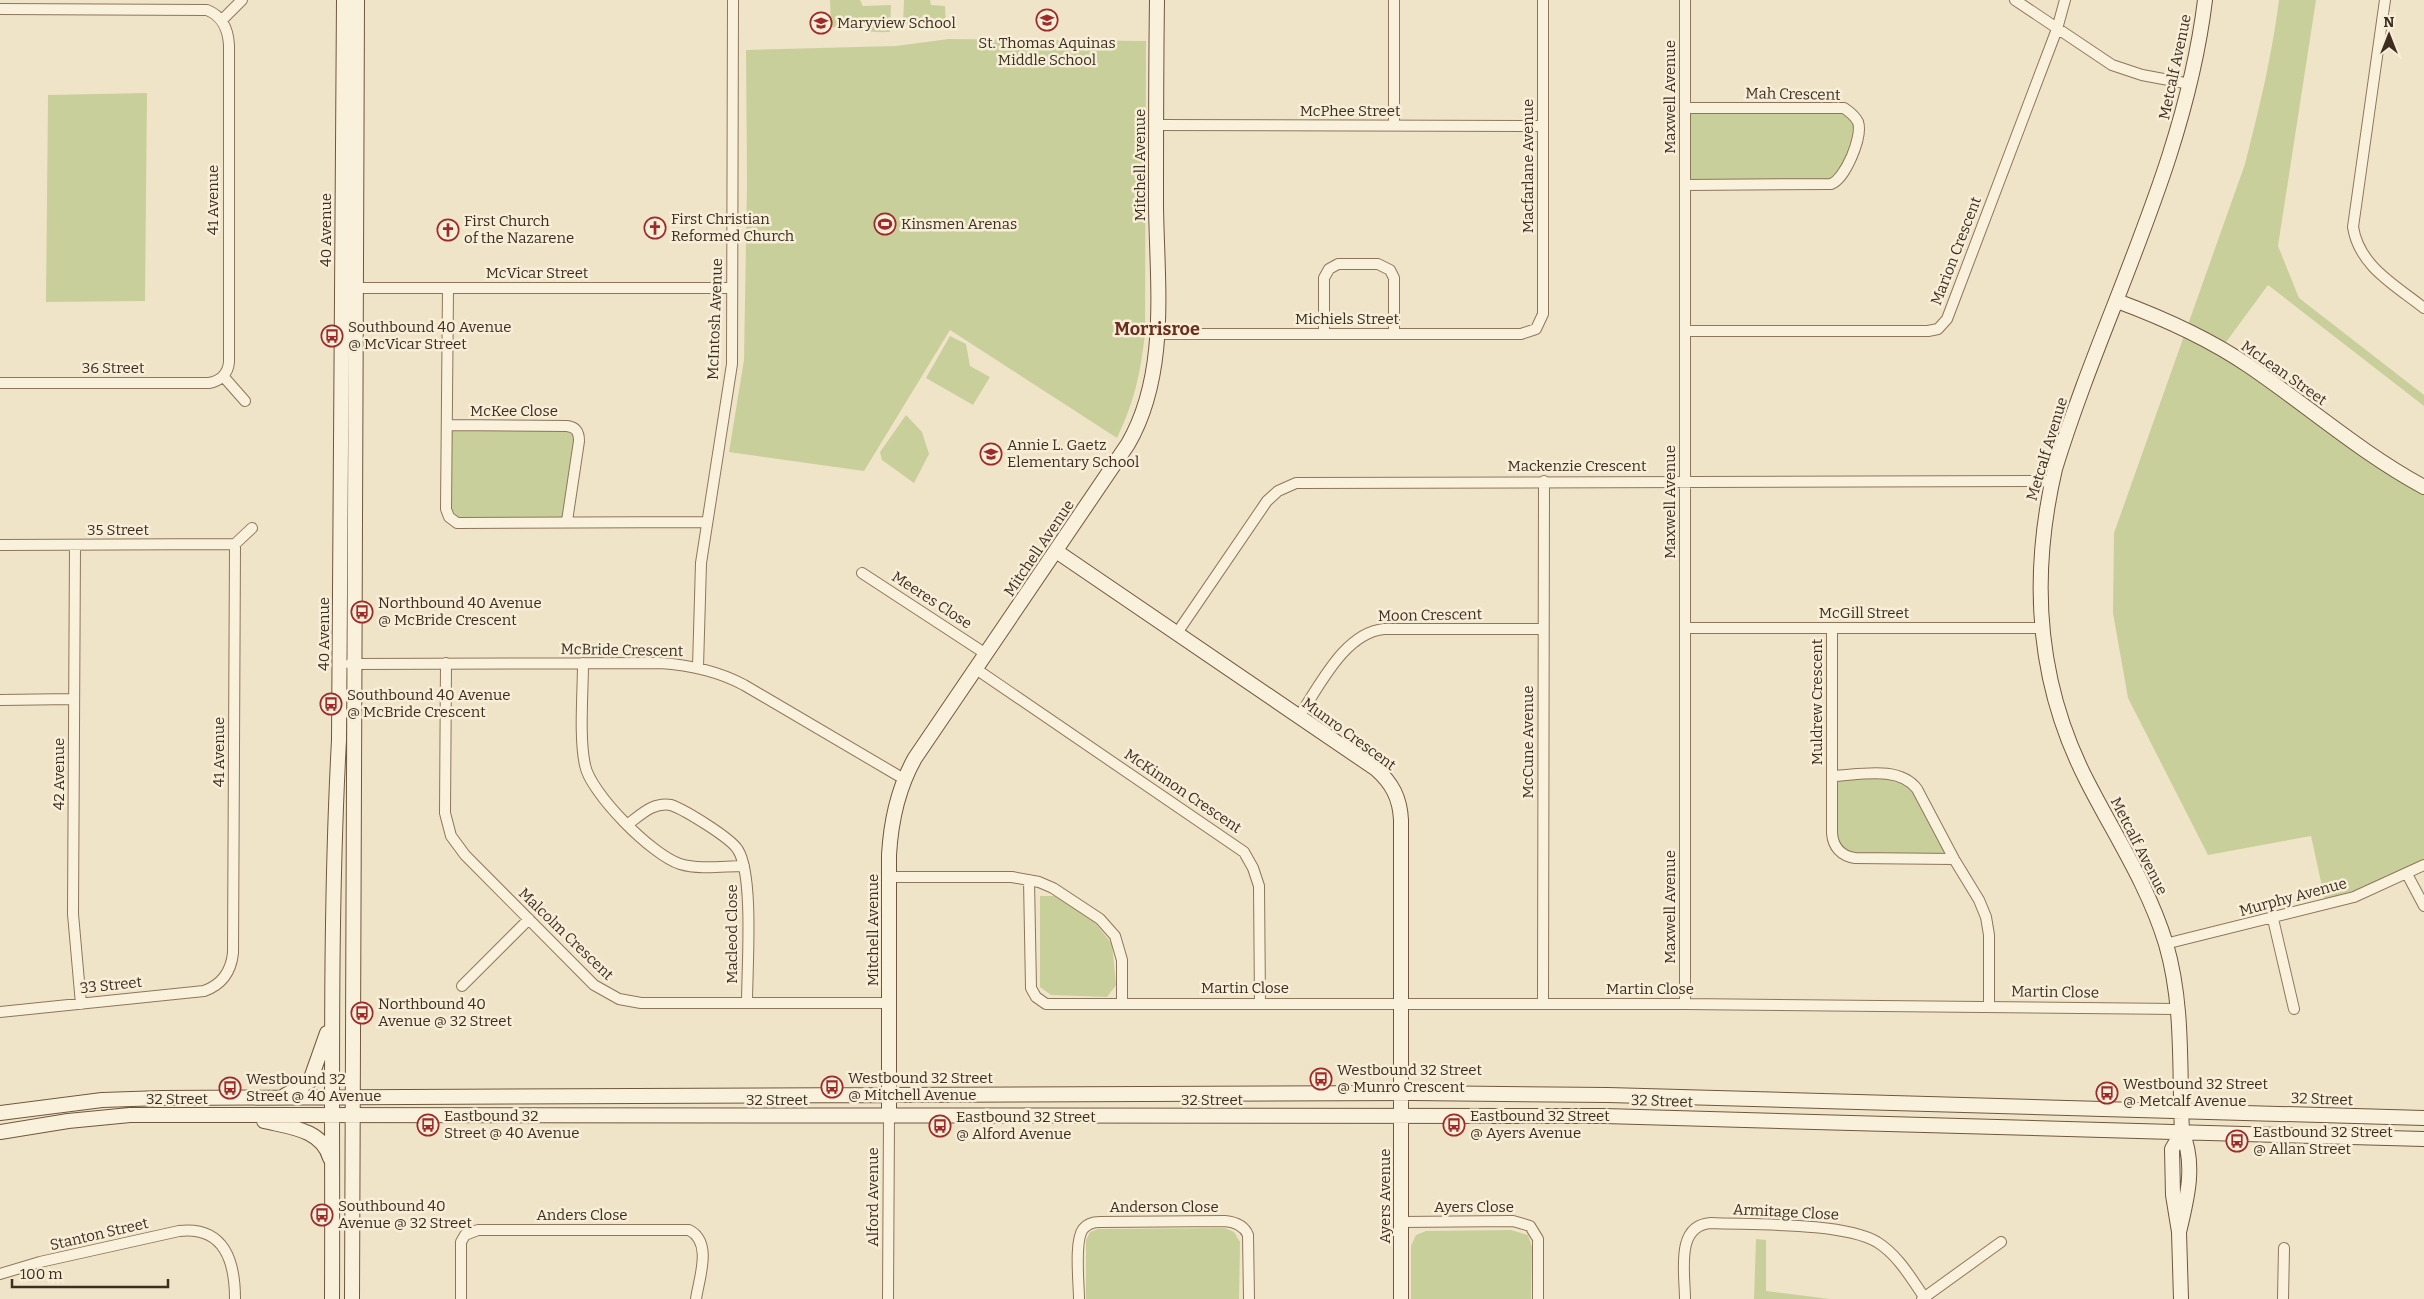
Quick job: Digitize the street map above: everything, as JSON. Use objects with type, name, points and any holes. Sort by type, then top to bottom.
[{"type":"main road","name":"40 Avenue","points":[[344,0],[349,288]]},
{"type":"main road","name":"40 Avenue","points":[[352,1299],[353,1097],[347,664],[349,288],[357,0]]},
{"type":"main road","name":"Mitchell Avenue","points":[[889,1095],[889,877],[892,822],[904,779],[915,758],[1134,433],[1150,391],[1157,334],[1156,0]]},
{"type":"main road","name":"Metcalf Avenue","points":[[2182,1132],[2178,1009],[2165,944],[2138,874],[2087,782],[2072,749],[2052,687],[2042,628],[2039,590],[2045,513],[2052,481],[2076,408],[2168,163],[2190,84],[2205,0]]},
{"type":"main road","name":"McLean Street","points":[[2117,301],[2179,327],[2235,357],[2368,454],[2424,486]]},
{"type":"main road","name":"Munro Crescent","points":[[1056,551],[1384,776],[1398,798],[1401,820],[1401,1093]]},
{"type":"main road","name":"40 Avenue","points":[[332,1299],[334,835],[339,740],[347,664]]},
{"type":"main road","points":[[282,1097],[310,1081],[325,1043],[332,1010]]},
{"type":"main road","name":"32 Street","points":[[0,1113],[110,1100],[282,1097],[1401,1093],[1608,1095],[2424,1118]]},
{"type":"main road","name":"Ayers Avenue","points":[[1401,1093],[1401,1299]]},
{"type":"main road","name":"Alford Avenue","points":[[889,1095],[889,1116]]},
{"type":"main road","name":"32 Street","points":[[0,1132],[68,1121],[130,1115],[1604,1116],[2424,1139]]},
{"type":"main road","points":[[241,1116],[313,1135],[326,1146],[332,1163]]},
{"type":"main road","points":[[2181,1299],[2179,1232],[2173,1195],[2172,1150],[2182,1132]]},
{"type":"street","points":[[0,9],[200,9],[214,13],[222,20],[242,0]]},
{"type":"street","name":"McIntosh Avenue","points":[[698,668],[699,581],[706,522],[732,364],[733,0]]},
{"type":"street","points":[[1394,0],[1394,126]]},
{"type":"street","name":"Macfarlane Avenue","points":[[1536,329],[1543,314],[1543,0]]},
{"type":"street","name":"Maxwell Avenue","points":[[1685,1004],[1686,0]]},
{"type":"street","points":[[2015,0],[2112,65],[2142,75],[2190,84]]},
{"type":"street","name":"Marion Crescent","points":[[1685,331],[1928,331],[1938,329],[1947,319],[2057,29],[2065,0]]},
{"type":"street","points":[[2385,0],[2353,226],[2356,242],[2371,265],[2424,308]]},
{"type":"street","name":"41 Avenue","points":[[222,20],[228,33],[230,45],[229,362],[223,376]]},
{"type":"street","name":"Mah Crescent","points":[[1685,108],[1844,108],[1854,117],[1859,129],[1846,170],[1840,179],[1831,184],[1685,185]]},
{"type":"street","name":"McPhee Street","points":[[1156,125],[1543,126]]},
{"type":"street","points":[[1324,334],[1326,272],[1333,266],[1354,264],[1383,265],[1393,274],[1394,333]]},
{"type":"street","name":"McVicar Street","points":[[349,288],[732,288]]},
{"type":"street","points":[[448,288],[446,509],[452,521],[457,523],[567,521],[706,522]]},
{"type":"street","name":"Michiels Street","points":[[1157,334],[1521,334],[1536,329]]},
{"type":"street","points":[[223,376],[245,401]]},
{"type":"street","name":"36 Street","points":[[0,383],[209,383],[216,382],[223,376]]},
{"type":"street","name":"McKee Close","points":[[447,425],[566,426],[574,428],[577,431],[579,441],[567,521]]},
{"type":"street","name":"McCune Avenue","points":[[1543,1003],[1544,481]]},
{"type":"street","name":"Mackenzie Crescent","points":[[1177,633],[1267,501],[1287,487],[1312,482],[2052,481]]},
{"type":"street","points":[[235,544],[252,528]]},
{"type":"street","name":"41 Avenue","points":[[222,981],[228,971],[233,954],[235,544]]},
{"type":"street","name":"35 Street","points":[[0,545],[235,544]]},
{"type":"street","name":"42 Avenue","points":[[75,545],[73,914],[81,1004]]},
{"type":"street","name":"Meeres Close","points":[[862,573],[986,654]]},
{"type":"street","name":"McGill Street","points":[[1686,628],[2042,628]]},
{"type":"street","name":"Muldrew Crescent","points":[[1832,628],[1832,838],[1837,849],[1845,856],[1854,858],[1954,859]]},
{"type":"street","name":"Moon Crescent","points":[[1299,716],[1345,649],[1356,638],[1370,631],[1384,629],[1543,629]]},
{"type":"street","name":"McBride Crescent","points":[[347,664],[583,663],[667,664],[698,668],[720,674],[744,685],[904,779]]},
{"type":"street","name":"Macleod Close","points":[[583,663],[583,750],[587,775],[602,798],[660,854],[680,864],[695,866],[744,866]]},
{"type":"street","name":"Malcolm Crescent","points":[[446,664],[445,807],[448,827],[460,849],[588,979],[603,991],[618,999],[640,1003],[888,1003]]},
{"type":"street","name":"McKinnon Crescent","points":[[976,668],[1244,852],[1253,868],[1258,886],[1260,1003]]},
{"type":"street","points":[[0,700],[74,700]]},
{"type":"street","name":"Muldrew Crescent","points":[[1832,776],[1897,775],[1908,780],[1917,790],[1954,859],[1979,900],[1986,917],[1989,935],[1988,1006]]},
{"type":"street","name":"Macleod Close","points":[[628,824],[651,807],[661,804],[671,805],[731,842],[738,850],[747,878],[747,1003]]},
{"type":"street","name":"Murphy Avenue","points":[[2165,944],[2354,897],[2424,865]]},
{"type":"street","points":[[2407,874],[2424,906]]},
{"type":"street","points":[[889,877],[1012,877],[1029,880],[1060,892],[1100,918],[1111,930],[1118,942],[1122,960],[1122,1004]]},
{"type":"street","name":"Martin Close","points":[[1029,880],[1030,981],[1036,997],[1046,1004],[1543,1003],[2178,1009]]},
{"type":"street","points":[[2273,918],[2294,1009]]},
{"type":"street","points":[[462,986],[529,919]]},
{"type":"street","name":"33 Street","points":[[0,1012],[204,991],[222,981]]},
{"type":"street","name":"Alford Avenue","points":[[888,1299],[889,1116]]},
{"type":"street","name":"Anderson Close","points":[[1079,1299],[1079,1242],[1083,1230],[1090,1224],[1225,1221],[1238,1224],[1246,1230],[1248,1235],[1249,1299]]},
{"type":"street","name":"Ayers Close","points":[[1402,1222],[1513,1221],[1530,1226],[1538,1239],[1538,1299]]},
{"type":"street","name":"Armitage Close","points":[[1685,1299],[1687,1237],[1695,1226],[1711,1223],[1836,1230],[1860,1235],[1877,1242],[1892,1254],[1923,1298],[2001,1242]]},
{"type":"street","name":"Stanton Street","points":[[0,1274],[40,1262],[179,1231],[192,1230],[206,1234],[216,1240],[229,1257],[234,1275],[234,1299]]},
{"type":"street","name":"Anders Close","points":[[461,1299],[461,1246],[465,1235],[472,1230],[684,1230],[694,1233],[702,1243],[696,1299]]},
{"type":"street","points":[[2283,1299],[2284,1248]]},
{"type":"green space","points":[[830,0],[860,0],[863,6],[891,5],[890,32],[831,27]]},
{"type":"green space","points":[[904,0],[930,0],[931,5],[945,6],[946,27],[903,24]]},
{"type":"green space","points":[[2279,0],[2316,0],[2278,246],[2299,298],[2424,395],[2424,406],[2268,285],[2221,349],[2424,487],[2424,865],[2326,905],[2311,836],[2208,855],[2128,698],[2113,613],[2114,533],[2245,164],[2269,62]]},
{"type":"green space","points":[[949,39],[1146,41],[1145,334],[1136,387],[1117,438],[950,330],[864,471],[729,452],[744,360],[747,184],[746,50],[896,46]]},
{"type":"green space","points":[[147,93],[145,301],[46,302],[48,95]]},
{"type":"green space","points":[[1685,108],[1844,108],[1859,129],[1840,179],[1685,185]]},
{"type":"green space","points":[[950,336],[966,344],[970,366],[990,377],[973,405],[926,378]]},
{"type":"green space","points":[[906,415],[922,432],[929,454],[914,483],[882,460],[880,452]]},
{"type":"green space","points":[[447,425],[577,431],[567,521],[457,523],[446,509]]},
{"type":"green space","points":[[1888,774],[1908,780],[1954,859],[1855,858],[1837,849],[1832,776]]},
{"type":"green space","points":[[1040,896],[1054,896],[1092,919],[1112,944],[1116,985],[1107,997],[1051,995],[1040,987]]},
{"type":"green space","points":[[1225,1228],[1234,1232],[1240,1242],[1239,1299],[1086,1299],[1086,1240],[1090,1232],[1098,1229]]},
{"type":"green space","points":[[1511,1230],[1528,1235],[1532,1247],[1531,1299],[1411,1299],[1411,1246],[1416,1235],[1426,1231]]},
{"type":"green space","points":[[1756,1239],[1766,1240],[1766,1291],[1830,1299],[1754,1299]]},
{"type":"place","name":"St. Thomas Aquinas Middle School","points":[[1047,20]]},
{"type":"place","name":"Maryview School","points":[[821,23]]},
{"type":"place","name":"Kinsmen Arenas","points":[[885,224]]},
{"type":"place","name":"First Christian Reformed Church","points":[[655,228]]},
{"type":"place","name":"First Church of the Nazarene","points":[[448,230]]},
{"type":"place","name":"Southbound 40 Avenue @ McVicar Street","points":[[332,336]]},
{"type":"place","name":"Annie L. Gaetz Elementary School","points":[[991,454]]},
{"type":"place","name":"Northbound 40 Avenue @ McBride Crescent","points":[[362,612]]},
{"type":"place","name":"Southbound 40 Avenue @ McBride Crescent","points":[[331,704]]},
{"type":"place","name":"Northbound 40 Avenue @ 32 Street","points":[[362,1013]]},
{"type":"place","name":"Westbound 32 Street @ Munro Crescent","points":[[1321,1079]]},
{"type":"place","name":"Westbound 32 Street @ Mitchell Avenue","points":[[832,1087]]},
{"type":"place","name":"Westbound 32 Street @ 40 Avenue","points":[[230,1088]]},
{"type":"place","name":"Westbound 32 Street @ Metcalf Avenue","points":[[2107,1093]]},
{"type":"place","name":"Eastbound 32 Street @ 40 Avenue","points":[[428,1125]]},
{"type":"place","name":"Eastbound 32 Street @ Ayers Avenue","points":[[1454,1125]]},
{"type":"place","name":"Eastbound 32 Street @ Alford Avenue","points":[[940,1126]]},
{"type":"place","name":"Eastbound 32 Street @ Allan Street","points":[[2237,1141]]},
{"type":"place","name":"Southbound 40 Avenue @ 32 Street","points":[[322,1215]]},
{"type":"district","name":"Morrisroe","points":[[1157,329]]}]
